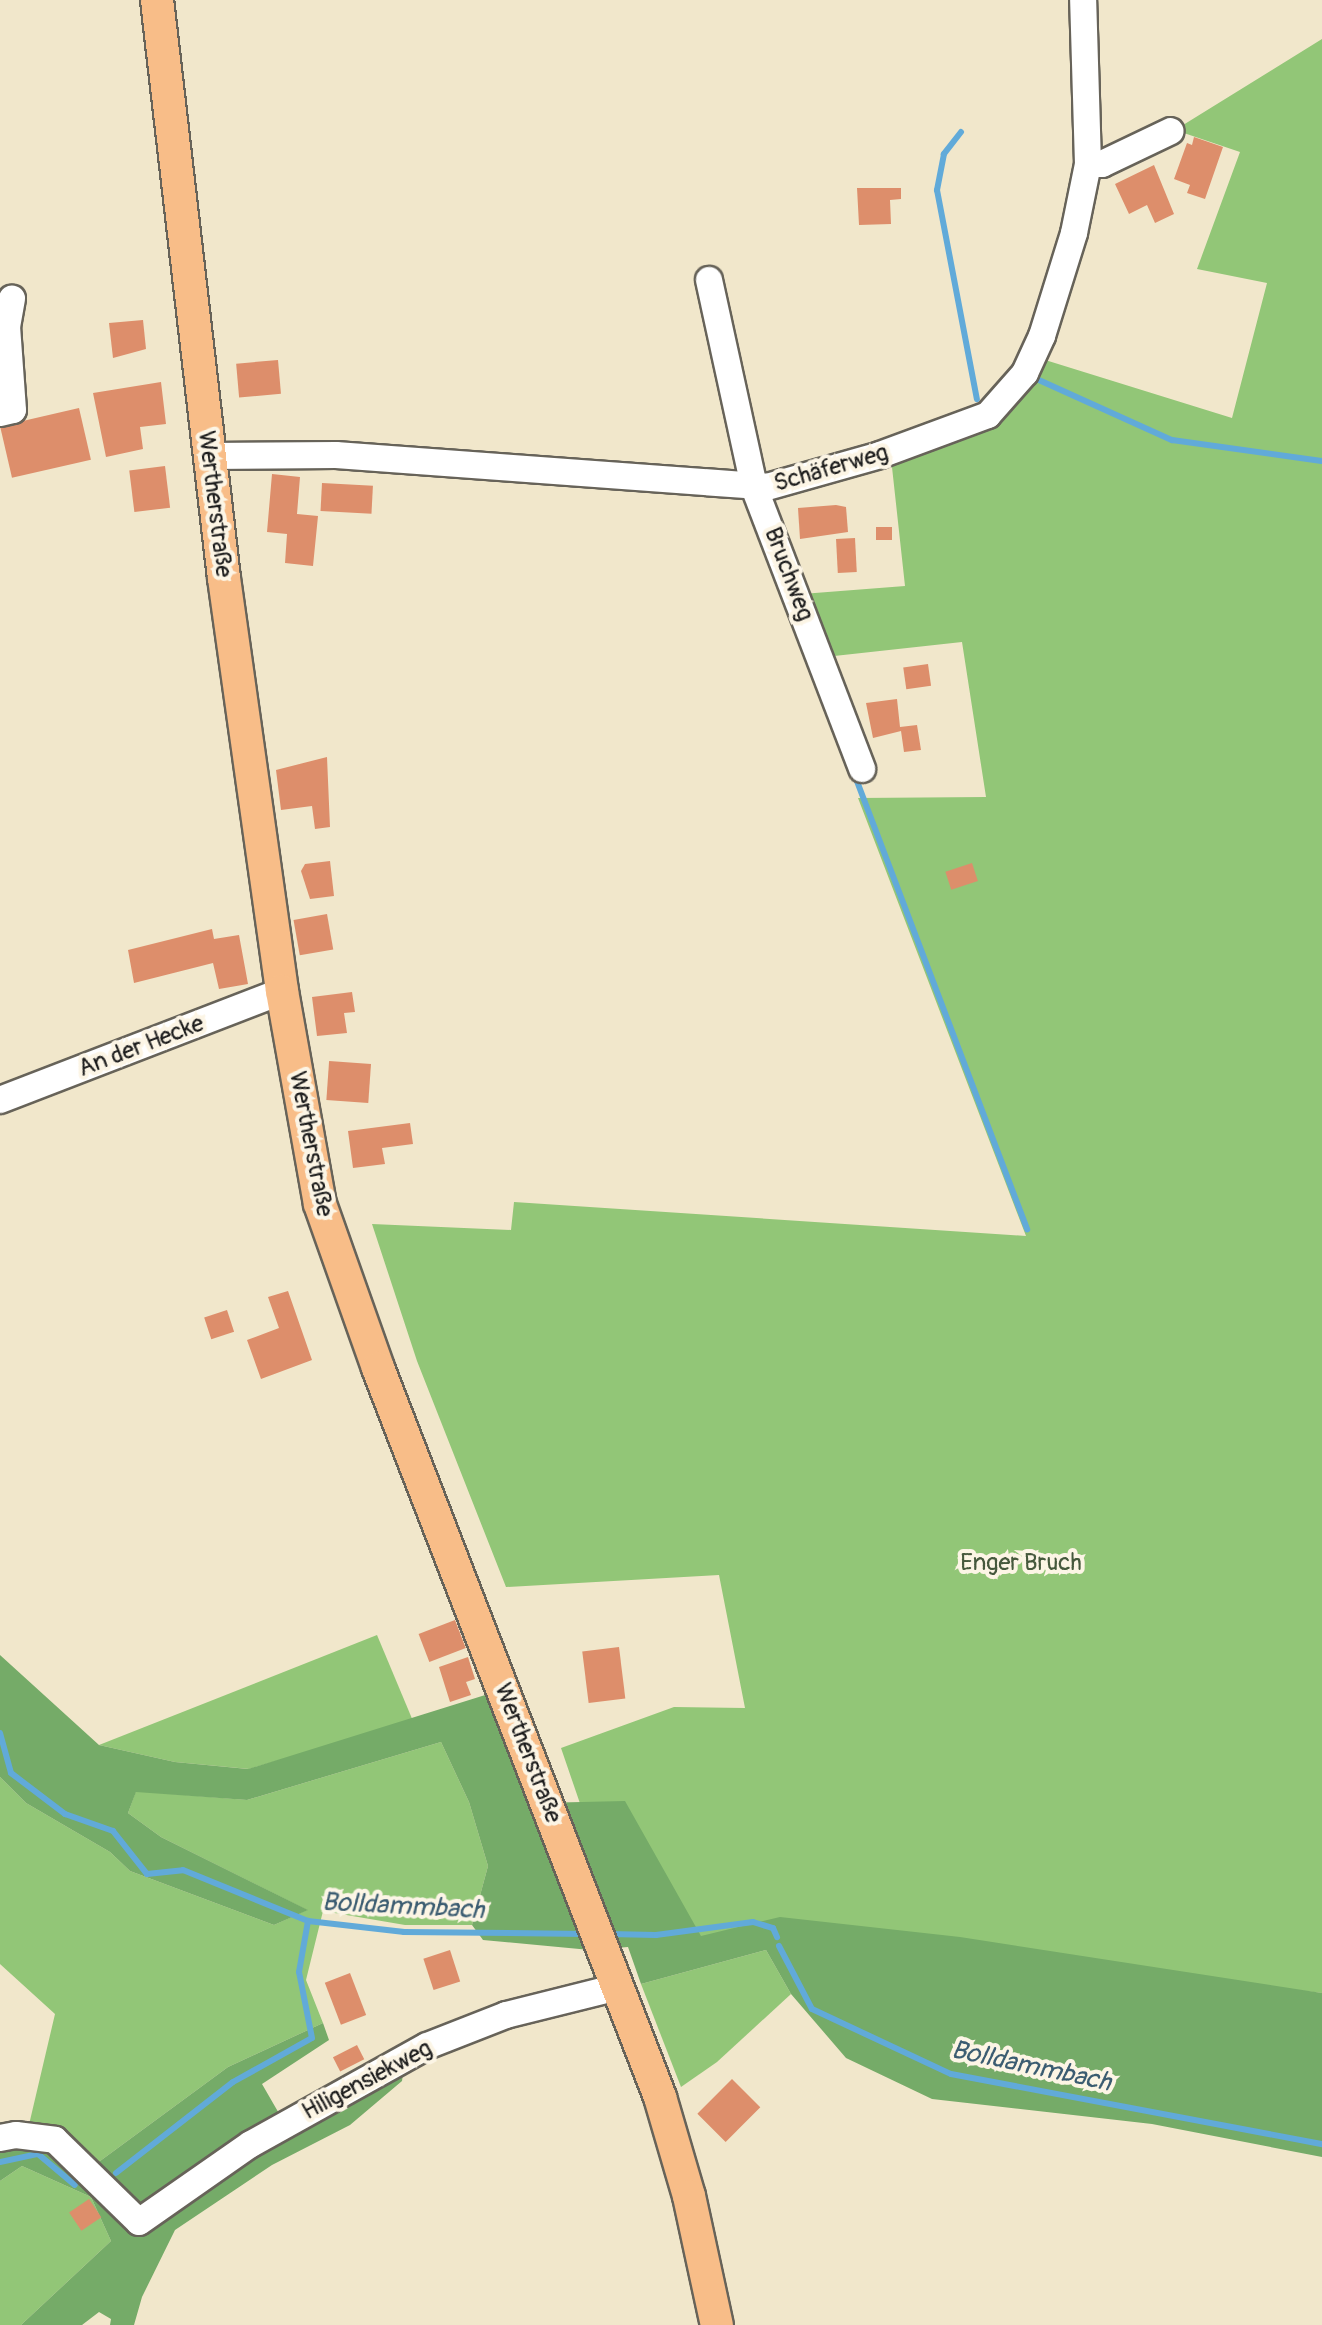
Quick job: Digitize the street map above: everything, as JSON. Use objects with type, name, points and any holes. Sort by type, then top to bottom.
[{"type":"main road","name":"Wertherstraße","points":[[157,0],[209,456],[282,991],[320,1204],[378,1368],[660,2097],[689,2196],[717,2325]]},
{"type":"street","name":"Schäferweg","points":[[209,456],[336,455],[754,487],[785,484],[931,437],[988,415],[1010,394],[1042,336],[1074,233],[1088,164],[1083,0]]},
{"type":"street","points":[[1088,164],[1102,164],[1171,131]]},
{"type":"street","name":"Bruchweg","points":[[709,280],[754,487],[862,769]]},
{"type":"street","points":[[0,413],[13,410],[7,327],[12,298]]},
{"type":"street","name":"An der Hecke","points":[[0,1100],[282,991]]},
{"type":"street","name":"Hiligensiekweg","points":[[0,2138],[16,2135],[55,2140],[139,2222],[251,2144],[427,2046],[614,1977]]},
{"type":"green space","name":"Enger Bruch","points":[[1322,39],[1322,1993],[757,1929],[634,1961],[561,1748],[674,1707],[745,1708],[719,1575],[506,1587],[417,1361],[372,1224],[511,1230],[514,1202],[1026,1236],[858,798],[986,797],[962,642],[825,657],[802,594],[905,586],[891,458],[995,424],[1042,359],[1232,418],[1267,283],[1197,269],[1240,152],[1175,130]]},
{"type":"green space","points":[[377,1635],[413,1721],[249,1769],[175,1762],[99,1745]]},
{"type":"green space","points":[[0,1655],[99,1745],[175,1762],[248,1769],[498,1691],[538,1803],[625,1801],[701,1936],[780,1917],[960,1937],[1322,1993],[1322,2157],[1152,2124],[932,2099],[846,2058],[791,1994],[766,1950],[641,1984],[628,1947],[590,1950],[483,1940],[472,1925],[488,1866],[469,1802],[441,1742],[247,1800],[136,1792],[128,1813],[161,1837],[308,1910],[274,1925],[130,1871],[110,1852],[26,1803],[0,1777]]},
{"type":"green space","points":[[441,1742],[469,1802],[488,1866],[472,1925],[405,1925],[323,1911],[306,1980],[323,2023],[228,2067],[96,2164],[28,2129],[55,2014],[0,1964],[0,1777],[26,1803],[110,1852],[130,1871],[274,1925],[307,1910],[161,1837],[128,1813],[136,1791],[247,1800]]},
{"type":"green space","points":[[766,1950],[791,1994],[717,2062],[681,2087],[641,1984]]},
{"type":"green space","points":[[323,2023],[329,2040],[262,2084],[288,2129],[404,2067],[402,2081],[350,2125],[272,2165],[175,2230],[142,2297],[134,2325],[110,2325],[111,2319],[99,2312],[82,2325],[21,2325],[111,2241],[91,2197],[22,2166],[0,2181],[0,2146],[43,2136],[96,2164],[228,2067]]},
{"type":"green space","points":[[22,2166],[91,2197],[111,2241],[21,2325],[0,2325],[0,2181]]},
{"type":"building","points":[[1194,137],[1223,147],[1205,199],[1187,193],[1190,185],[1174,179],[1187,143],[1192,145]]},
{"type":"building","points":[[1154,165],[1174,214],[1155,223],[1147,205],[1129,214],[1115,184]]},
{"type":"building","points":[[857,188],[901,188],[901,199],[890,200],[891,224],[859,225]]},
{"type":"building","points":[[143,320],[146,349],[113,358],[109,323]]},
{"type":"building","points":[[278,360],[281,394],[239,398],[236,364]]},
{"type":"building","points":[[161,382],[166,424],[140,427],[143,449],[106,457],[93,393]]},
{"type":"building","points":[[79,408],[91,460],[12,478],[0,426]]},
{"type":"building","points":[[165,466],[170,508],[134,512],[129,470]]},
{"type":"building","points":[[272,474],[300,477],[297,514],[318,516],[313,566],[285,563],[287,534],[267,532]]},
{"type":"building","points":[[322,483],[373,486],[371,514],[321,511]]},
{"type":"building","points":[[846,507],[848,532],[800,539],[798,508]]},
{"type":"building","points":[[876,527],[892,527],[892,540],[876,540]]},
{"type":"building","points":[[855,538],[857,572],[838,573],[836,539]]},
{"type":"building","points":[[928,664],[931,686],[906,689],[903,667]]},
{"type":"building","points":[[897,699],[900,727],[917,725],[921,750],[904,752],[901,731],[873,738],[866,703]]},
{"type":"building","points":[[327,757],[330,827],[315,829],[312,806],[281,810],[276,770]]},
{"type":"building","points":[[330,861],[334,896],[310,899],[301,871],[305,864]]},
{"type":"building","points":[[972,863],[978,881],[951,890],[945,872]]},
{"type":"building","points":[[327,914],[333,949],[300,955],[294,920]]},
{"type":"building","points":[[212,929],[214,939],[239,935],[248,984],[219,989],[213,963],[134,983],[128,950]]},
{"type":"building","points":[[352,992],[355,1012],[344,1013],[347,1033],[317,1036],[312,997]]},
{"type":"building","points":[[329,1061],[371,1064],[368,1103],[326,1100]]},
{"type":"building","points":[[410,1123],[413,1144],[382,1148],[385,1164],[353,1168],[348,1131]]},
{"type":"building","points":[[288,1291],[312,1360],[261,1379],[247,1340],[279,1328],[268,1297]]},
{"type":"building","points":[[227,1310],[234,1332],[211,1339],[204,1317]]},
{"type":"building","points":[[455,1620],[466,1648],[429,1662],[419,1634]]},
{"type":"building","points":[[619,1647],[625,1699],[589,1703],[582,1652]]},
{"type":"building","points":[[468,1657],[475,1679],[466,1682],[471,1695],[450,1702],[439,1667]]},
{"type":"building","points":[[450,1950],[460,1981],[434,1990],[423,1959]]},
{"type":"building","points":[[350,1973],[366,2015],[341,2025],[325,1983]]},
{"type":"building","points":[[357,2045],[364,2059],[340,2072],[333,2057]]},
{"type":"building","points":[[732,2079],[760,2107],[726,2142],[697,2114]]},
{"type":"building","points":[[89,2199],[101,2217],[81,2231],[69,2212]]},
{"type":"waterway","points":[[961,132],[944,154],[937,190],[977,399]]},
{"type":"waterway","points":[[1030,376],[1172,440],[1322,461]]},
{"type":"waterway","points":[[855,776],[1027,1229]]},
{"type":"waterway","name":"Bolldammbach","points":[[0,1733],[11,1773],[65,1814],[113,1831],[147,1874],[183,1870],[308,1921],[404,1932],[586,1934]]},
{"type":"waterway","points":[[116,2173],[233,2082],[312,2038],[299,1972],[308,1921]]},
{"type":"waterway","name":"Bolldammbach","points":[[609,1934],[656,1935],[753,1922],[773,1928],[777,1937]]},
{"type":"waterway","name":"Bolldammbach","points":[[779,1946],[812,2009],[951,2074],[1322,2144]]},
{"type":"waterway","points":[[0,2162],[38,2154],[75,2185]]}]
